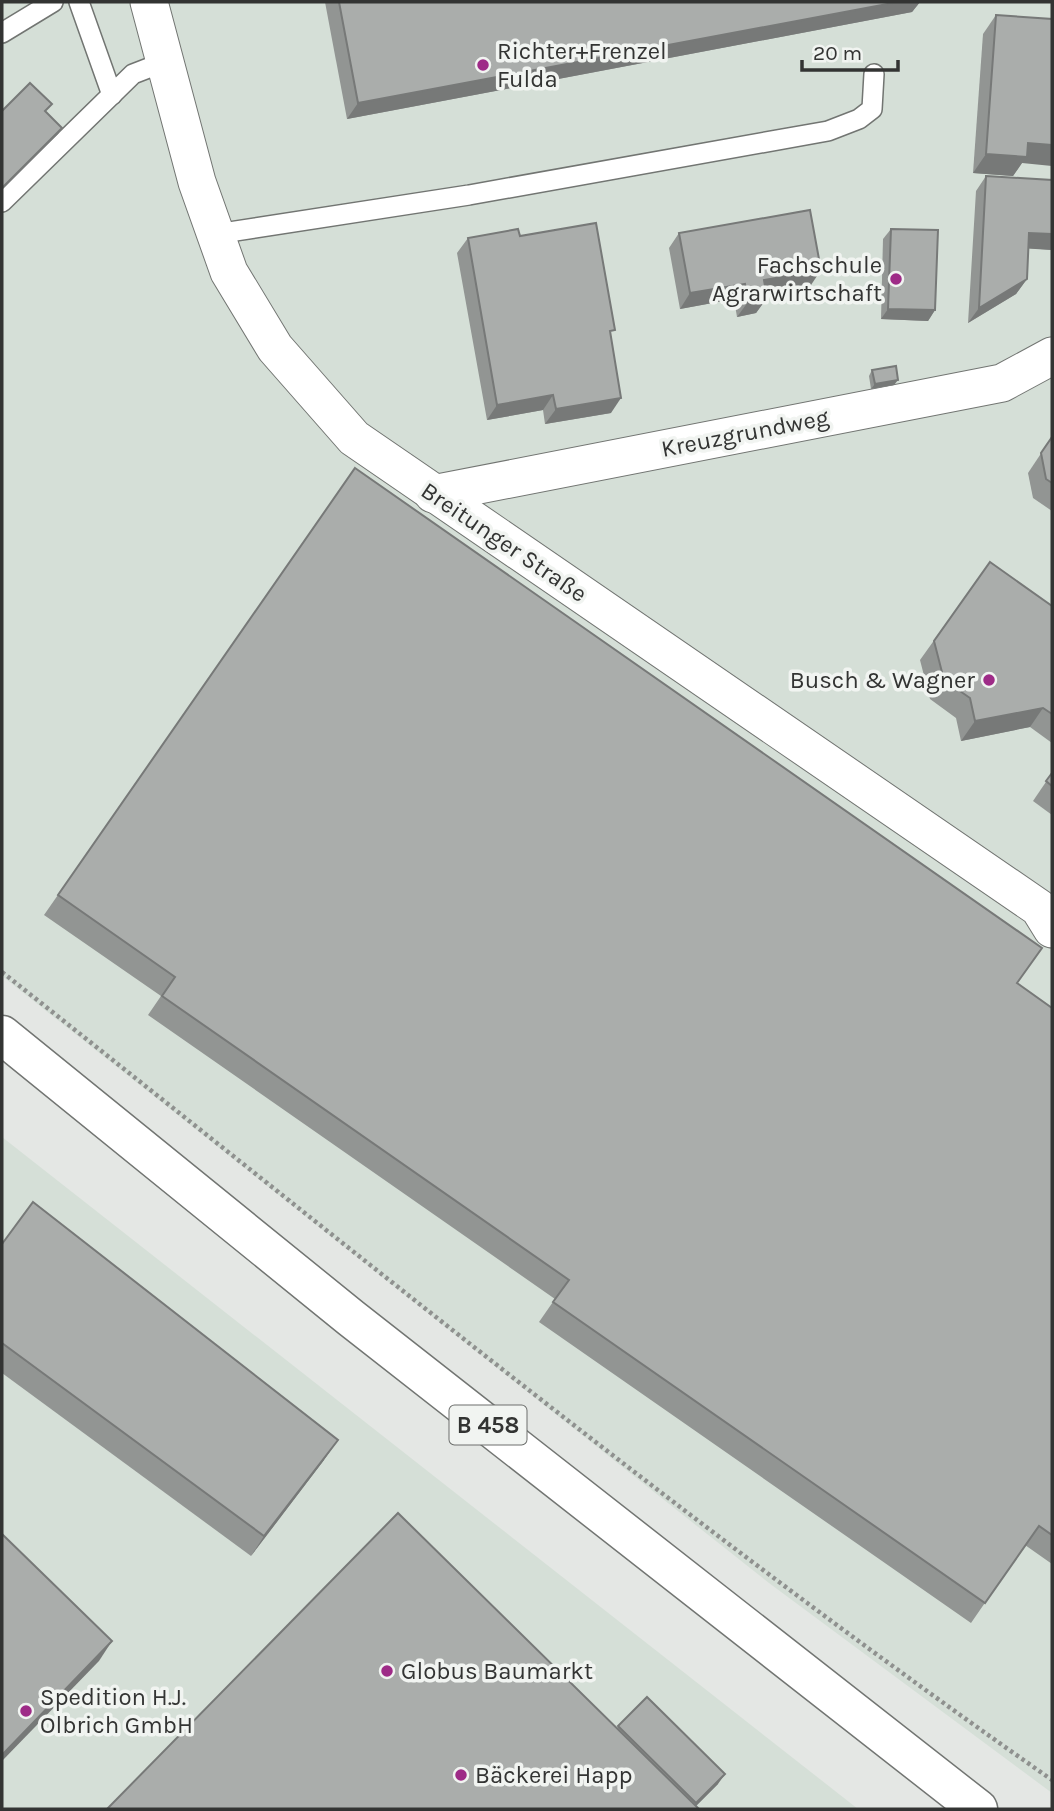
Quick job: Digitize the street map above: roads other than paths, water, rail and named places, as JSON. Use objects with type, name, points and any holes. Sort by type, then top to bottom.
[{"type":"main road","name":"B 458","points":[[2,1035],[351,1318],[978,1809]]},
{"type":"street","name":"Breitunger Straße","points":[[149,2],[197,182],[229,272],[275,348],[354,438],[1039,908],[1052,929]]},
{"type":"street","name":"Kreuzgrundweg","points":[[433,494],[1002,383],[1052,356]]},
{"type":"lane","points":[[2,33],[52,2]]},
{"type":"lane","points":[[79,2],[112,95]]},
{"type":"lane","points":[[2,202],[133,74],[164,62]]},
{"type":"lane","points":[[216,234],[469,195],[828,131],[859,119],[872,109],[874,74]]},
{"type":"place","name":"Richter+Frenzel Fulda","points":[[483,65]]},
{"type":"place","name":"Fachschule Agrarwirtschaft","points":[[896,279]]},
{"type":"place","name":"Busch & Wagner","points":[[989,680]]},
{"type":"place","name":"Globus Baumarkt","points":[[387,1671]]},
{"type":"place","name":"Spedition H.J. Olbrich GmbH","points":[[26,1711]]},
{"type":"place","name":"Bäckerei Happ","points":[[461,1775]]}]
